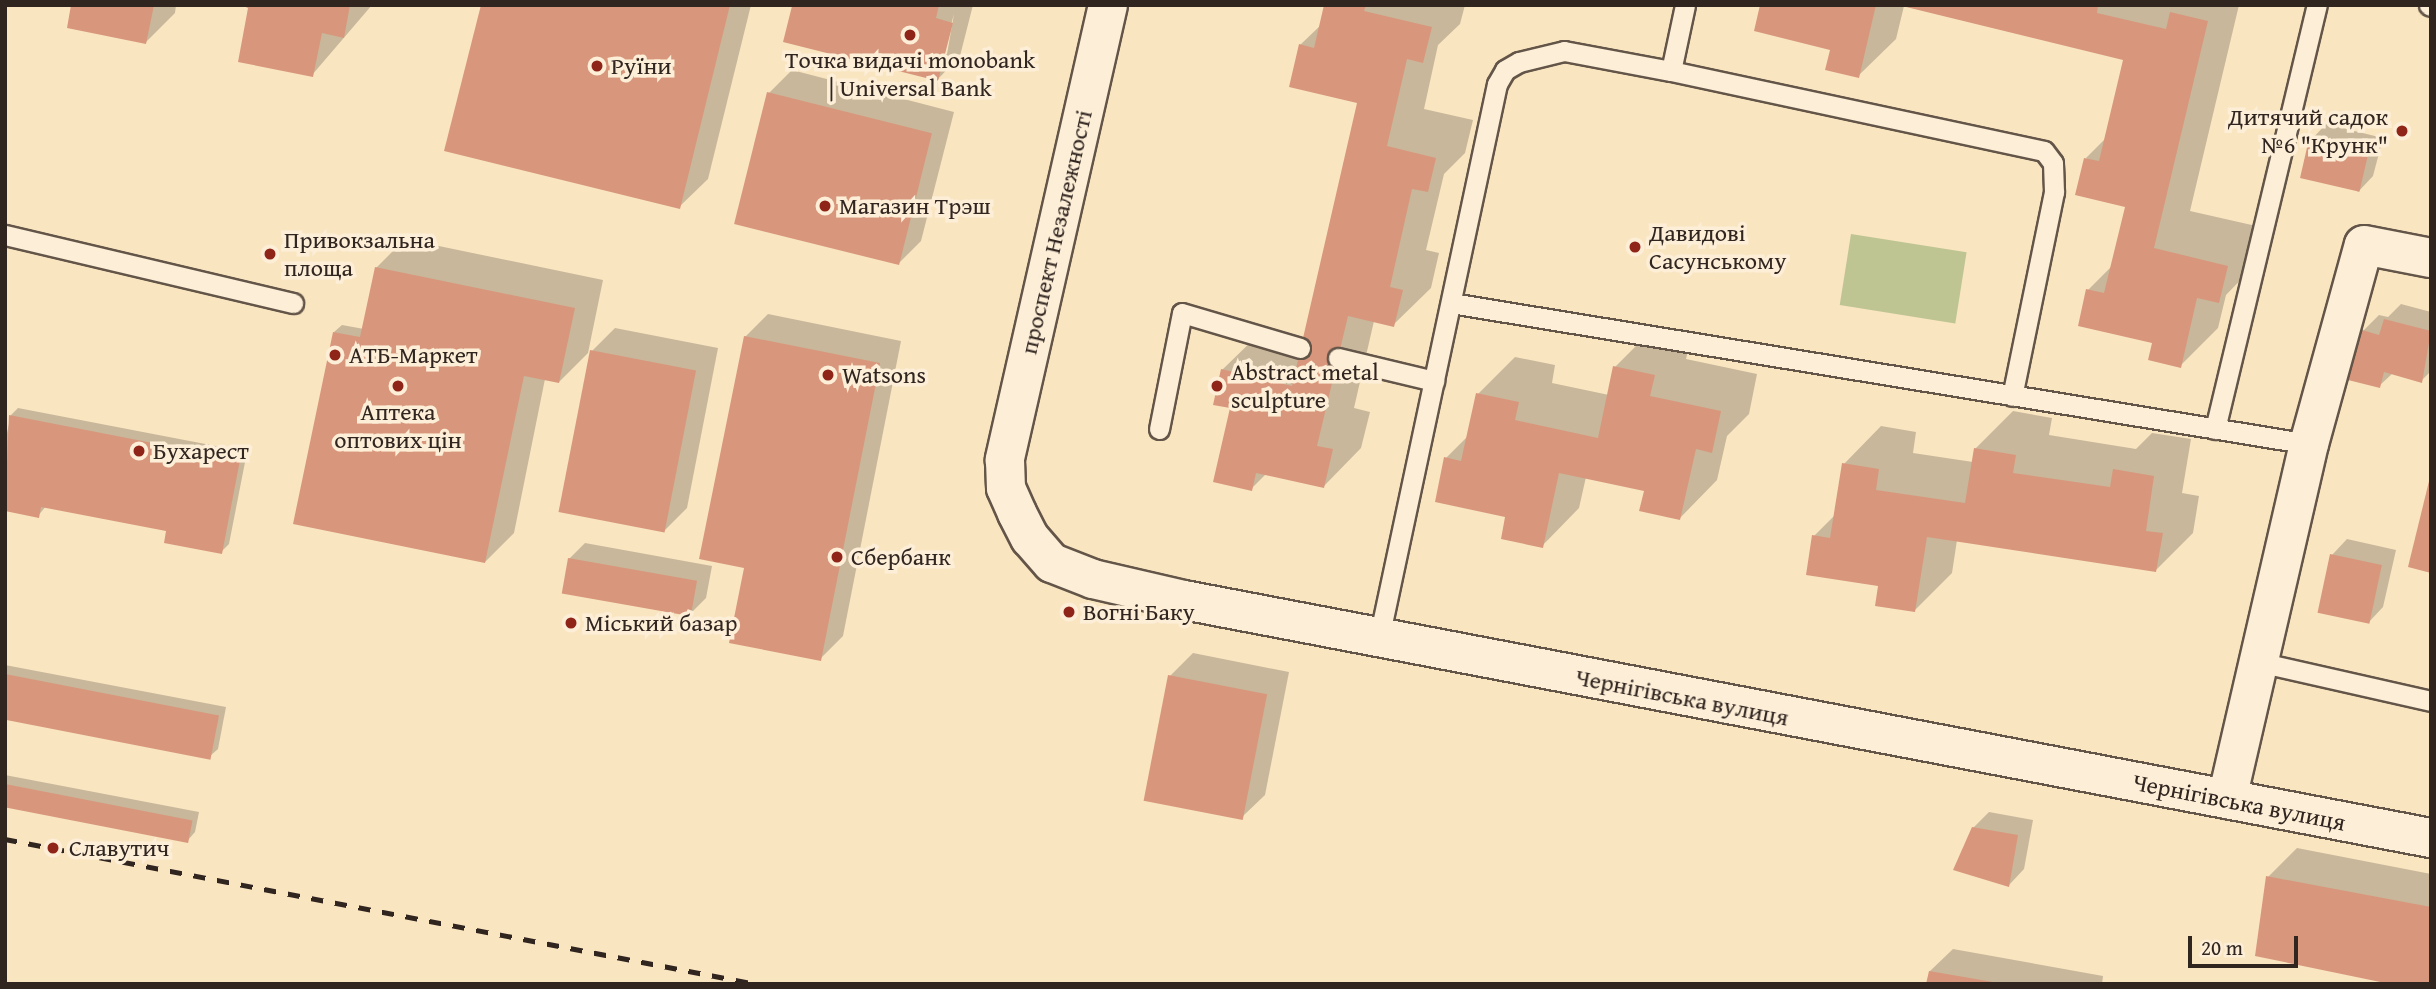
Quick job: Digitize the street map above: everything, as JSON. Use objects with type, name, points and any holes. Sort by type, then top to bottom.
[{"type":"street","name":"проспект Незалежності","points":[[1005,460],[1108,5]]},
{"type":"street","points":[[2227,799],[2309,444],[2364,245],[2431,258]]},
{"type":"street","name":"Чернігівська вулиця","points":[[1005,460],[1006,488],[1030,538],[1052,563],[1069,571],[1172,597],[1379,638],[2431,838]]},
{"type":"lane","points":[[1671,71],[1685,5]]},
{"type":"lane","points":[[2215,429],[2317,5]]},
{"type":"lane","points":[[1379,638],[1497,84],[1505,70],[1519,62],[1564,51],[1671,71],[2045,151],[2053,163],[2054,192],[2012,396]]},
{"type":"lane","points":[[5,235],[293,303]]},
{"type":"lane","points":[[1451,303],[2309,444]]},
{"type":"lane","points":[[1159,429],[1182,313],[1300,348]]},
{"type":"lane","points":[[1338,358],[1434,381]]},
{"type":"lane","points":[[2259,662],[2431,701]]},
{"type":"green space","points":[[1851,234],[1967,252],[1955,323],[1840,305]]},
{"type":"building","points":[[71,5],[154,5],[146,44],[67,28]]},
{"type":"building","points":[[241,5],[350,5],[344,38],[322,33],[313,77],[238,62],[248,8]]},
{"type":"building","points":[[481,5],[730,5],[680,209],[444,151]]},
{"type":"building","points":[[939,5],[936,18],[953,23],[938,81],[783,42],[792,6]]},
{"type":"building","points":[[1324,5],[1366,5],[1364,11],[1432,27],[1423,63],[1407,59],[1387,146],[1436,158],[1428,192],[1412,189],[1390,287],[1403,290],[1394,327],[1348,316],[1317,446],[1333,449],[1324,488],[1256,473],[1252,491],[1213,482],[1230,408],[1213,405],[1221,369],[1292,386],[1357,103],[1289,87],[1299,44],[1314,48]]},
{"type":"building","points":[[1760,5],[1876,5],[1859,78],[1825,70],[1830,50],[1754,31]]},
{"type":"building","points":[[1898,5],[2098,5],[2097,13],[2166,29],[2170,12],[2208,21],[2154,248],[2228,266],[2219,303],[2197,298],[2181,368],[2148,360],[2152,343],[2078,326],[2086,289],[2104,293],[2125,207],[2075,195],[2084,158],[2099,161],[2123,60]]},
{"type":"building","points":[[767,92],[932,133],[899,265],[734,224]]},
{"type":"building","points":[[2309,139],[2368,153],[2359,192],[2300,178]]},
{"type":"building","points":[[375,267],[575,308],[559,383],[524,376],[485,563],[293,524],[333,332],[360,337]]},
{"type":"building","points":[[2384,319],[2431,331],[2422,383],[2384,372],[2380,388],[2348,380],[2362,330],[2379,335]]},
{"type":"building","points":[[744,336],[880,363],[821,661],[729,643],[744,568],[699,559]]},
{"type":"building","points":[[590,350],[696,371],[665,533],[559,512]]},
{"type":"building","points":[[1613,366],[1655,375],[1650,396],[1721,411],[1712,453],[1696,449],[1680,520],[1639,511],[1644,491],[1559,473],[1543,548],[1501,539],[1505,517],[1435,502],[1444,457],[1461,461],[1476,393],[1519,402],[1515,420],[1598,438]]},
{"type":"building","points":[[9,415],[240,460],[222,554],[164,543],[166,531],[41,507],[39,518],[5,511]]},
{"type":"building","points":[[1974,448],[2016,455],[2013,473],[2110,487],[2113,469],[2154,476],[2146,531],[2163,533],[2156,572],[1927,537],[1915,612],[1875,606],[1878,586],[1806,575],[1812,535],[1830,538],[1842,463],[1879,469],[1876,490],[1965,503]]},
{"type":"building","points":[[2431,473],[2431,573],[2408,567]]},
{"type":"building","points":[[2330,554],[2382,565],[2369,624],[2318,613]]},
{"type":"building","points":[[568,558],[697,581],[691,616],[562,593]]},
{"type":"building","points":[[5,674],[219,716],[210,760],[5,720]]},
{"type":"building","points":[[1168,675],[1267,694],[1243,820],[1144,801]]},
{"type":"building","points":[[5,784],[192,820],[188,843],[5,807]]},
{"type":"building","points":[[1972,827],[2018,835],[2009,887],[1953,870]]},
{"type":"building","points":[[2266,876],[2431,907],[2431,984],[2390,984],[2255,956]]},
{"type":"building","points":[[1929,971],[1993,982],[1993,984],[1926,984]]},
{"type":"railway","points":[[5,839],[756,984]]},
{"type":"place","name":"Точка видачі monobank | Universal Bank","points":[[910,35]]},
{"type":"place","name":"Руїни","points":[[597,66]]},
{"type":"place","name":"Дитячий садок №6 \"Крунк\"","points":[[2402,131]]},
{"type":"place","name":"Магазин Трэш","points":[[825,206]]},
{"type":"place","name":"Давидові Сасунському","points":[[1635,247]]},
{"type":"place","name":"Привокзальна площа","points":[[270,254]]},
{"type":"place","name":"АТБ-Маркет","points":[[335,355]]},
{"type":"place","name":"Watsons","points":[[828,375]]},
{"type":"place","name":"Аптека оптових цін","points":[[398,386]]},
{"type":"place","name":"Abstract metal sculpture","points":[[1217,386]]},
{"type":"place","name":"Бухарест","points":[[139,451]]},
{"type":"place","name":"Сбербанк","points":[[837,557]]},
{"type":"place","name":"Вогні Баку","points":[[1069,612]]},
{"type":"place","name":"Міський базар","points":[[571,623]]},
{"type":"place","name":"Славутич","points":[[53,848]]}]
